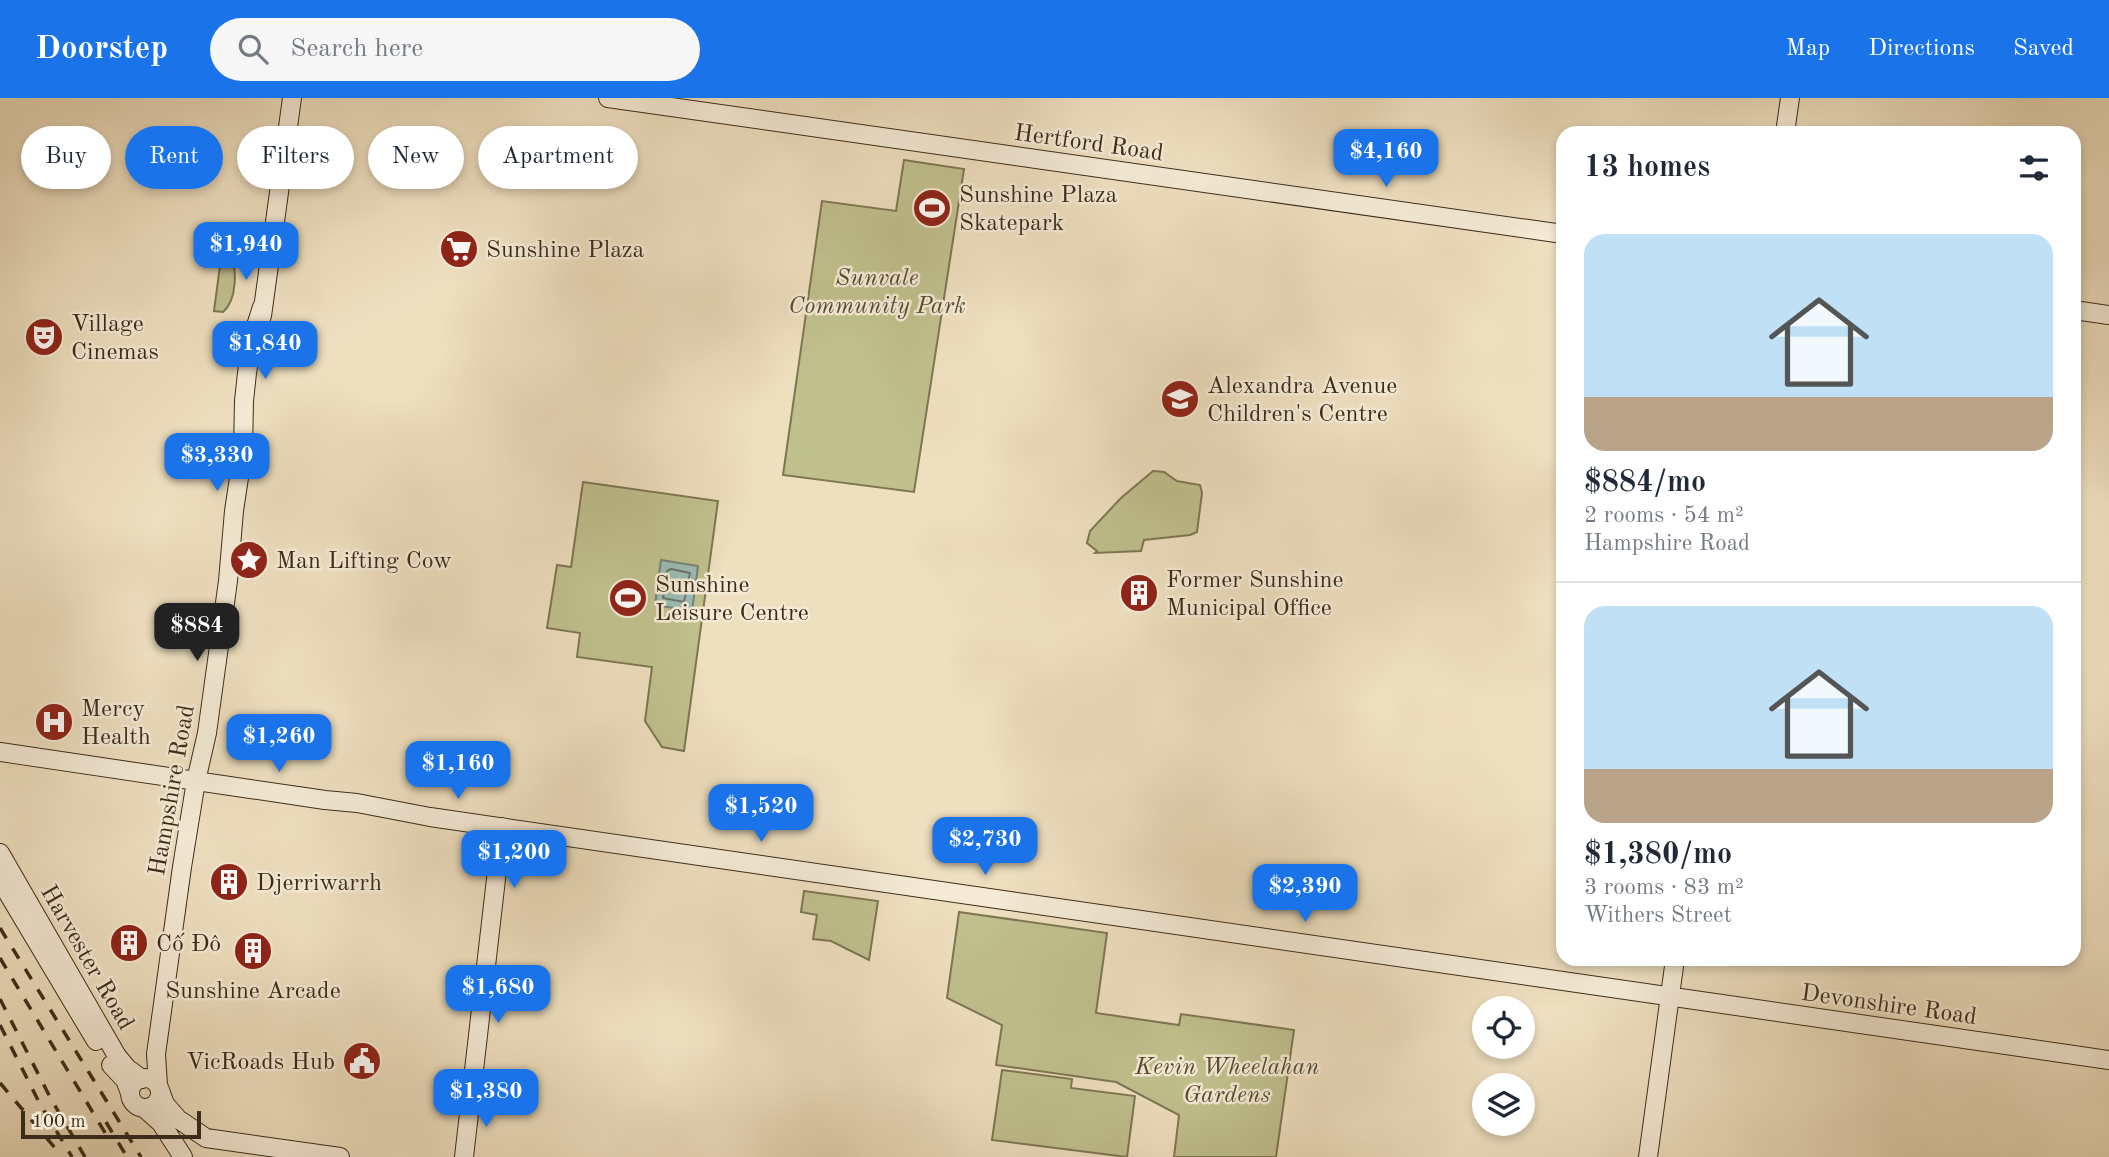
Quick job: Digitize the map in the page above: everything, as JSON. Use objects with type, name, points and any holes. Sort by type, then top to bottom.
[{"type":"street","name":"Hertford Road","points":[[608,98],[1556,233]]},
{"type":"street","points":[[1786,126],[1790,98]]},
{"type":"street","name":"Hampshire Road","points":[[150,1083],[195,781],[207,733],[218,659],[234,511],[258,375],[262,307],[293,100]]},
{"type":"street","points":[[2081,311],[2109,315]]},
{"type":"street","name":"Devonshire Road","points":[[0,752],[2109,1060]]},
{"type":"street","points":[[464,1157],[502,827]]},
{"type":"street","name":"Harvester Road","points":[[0,853],[117,1056],[127,1068],[150,1083],[165,1104],[190,1130],[206,1138],[340,1157]]},
{"type":"street","name":"Harvester Road","points":[[0,880],[100,1049],[126,1082],[130,1093]]},
{"type":"street","points":[[1648,1157],[1674,966]]},
{"type":"street","points":[[144,1108],[156,1103],[150,1083],[133,1084],[130,1093],[134,1103],[154,1116],[177,1147]]},
{"type":"green space","name":"Sunvale Community Park","points":[[904,160],[964,169],[914,492],[783,475],[822,201],[896,211]]},
{"type":"green space","points":[[229,252],[235,275],[231,300],[223,312],[214,311],[221,258]]},
{"type":"green space","points":[[1153,471],[1164,472],[1177,481],[1200,485],[1202,493],[1197,532],[1144,540],[1141,551],[1095,553],[1097,551],[1087,543],[1090,531],[1121,498]]},
{"type":"green space","name":"Sunshine Leisure Centre","points":[[583,482],[718,501],[684,751],[662,747],[645,721],[652,667],[577,657],[580,633],[547,628],[557,565],[571,567]]},
{"type":"green space","points":[[804,891],[878,901],[869,960],[831,941],[813,939],[817,915],[801,912]]},
{"type":"green space","name":"Kevin Wheelahan Gardens","points":[[959,912],[1107,933],[1096,1013],[1179,1025],[1181,1014],[1294,1030],[1276,1157],[1174,1157],[1179,1115],[1116,1082],[996,1065],[1002,1025],[947,998]]},
{"type":"green space","points":[[1002,1070],[1072,1079],[1071,1088],[1135,1096],[1127,1157],[992,1140]]},
{"type":"water","points":[[661,560],[698,566],[692,611],[655,605]]},
{"type":"railway","points":[[0,928],[141,1157]]},
{"type":"railway","points":[[0,958],[107,1136]]},
{"type":"railway","points":[[0,999],[51,1099],[85,1157]]},
{"type":"railway","points":[[0,1025],[40,1104],[72,1157]]},
{"type":"railway","points":[[0,1083],[61,1155]]},
{"type":"railway","points":[[106,1122],[127,1157]]},
{"type":"place","name":"Sunshine Plaza Skatepark","points":[[932,208]]},
{"type":"place","name":"Sunshine Plaza","points":[[459,249]]},
{"type":"place","name":"Village Cinemas","points":[[44,337]]},
{"type":"place","name":"Alexandra Avenue Children's Centre","points":[[1180,399]]},
{"type":"place","name":"Man Lifting Cow","points":[[249,560]]},
{"type":"place","name":"Former Sunshine Municipal Office","points":[[1139,593]]},
{"type":"place","name":"Sunshine Leisure Centre","points":[[628,598]]},
{"type":"place","name":"Mercy Health","points":[[54,722]]},
{"type":"place","name":"Djerriwarrh","points":[[229,882]]},
{"type":"place","name":"Cố Đô","points":[[129,943]]},
{"type":"place","name":"Sunshine Arcade","points":[[253,951]]},
{"type":"place","name":"VicRoads Hub","points":[[362,1061]]}]
